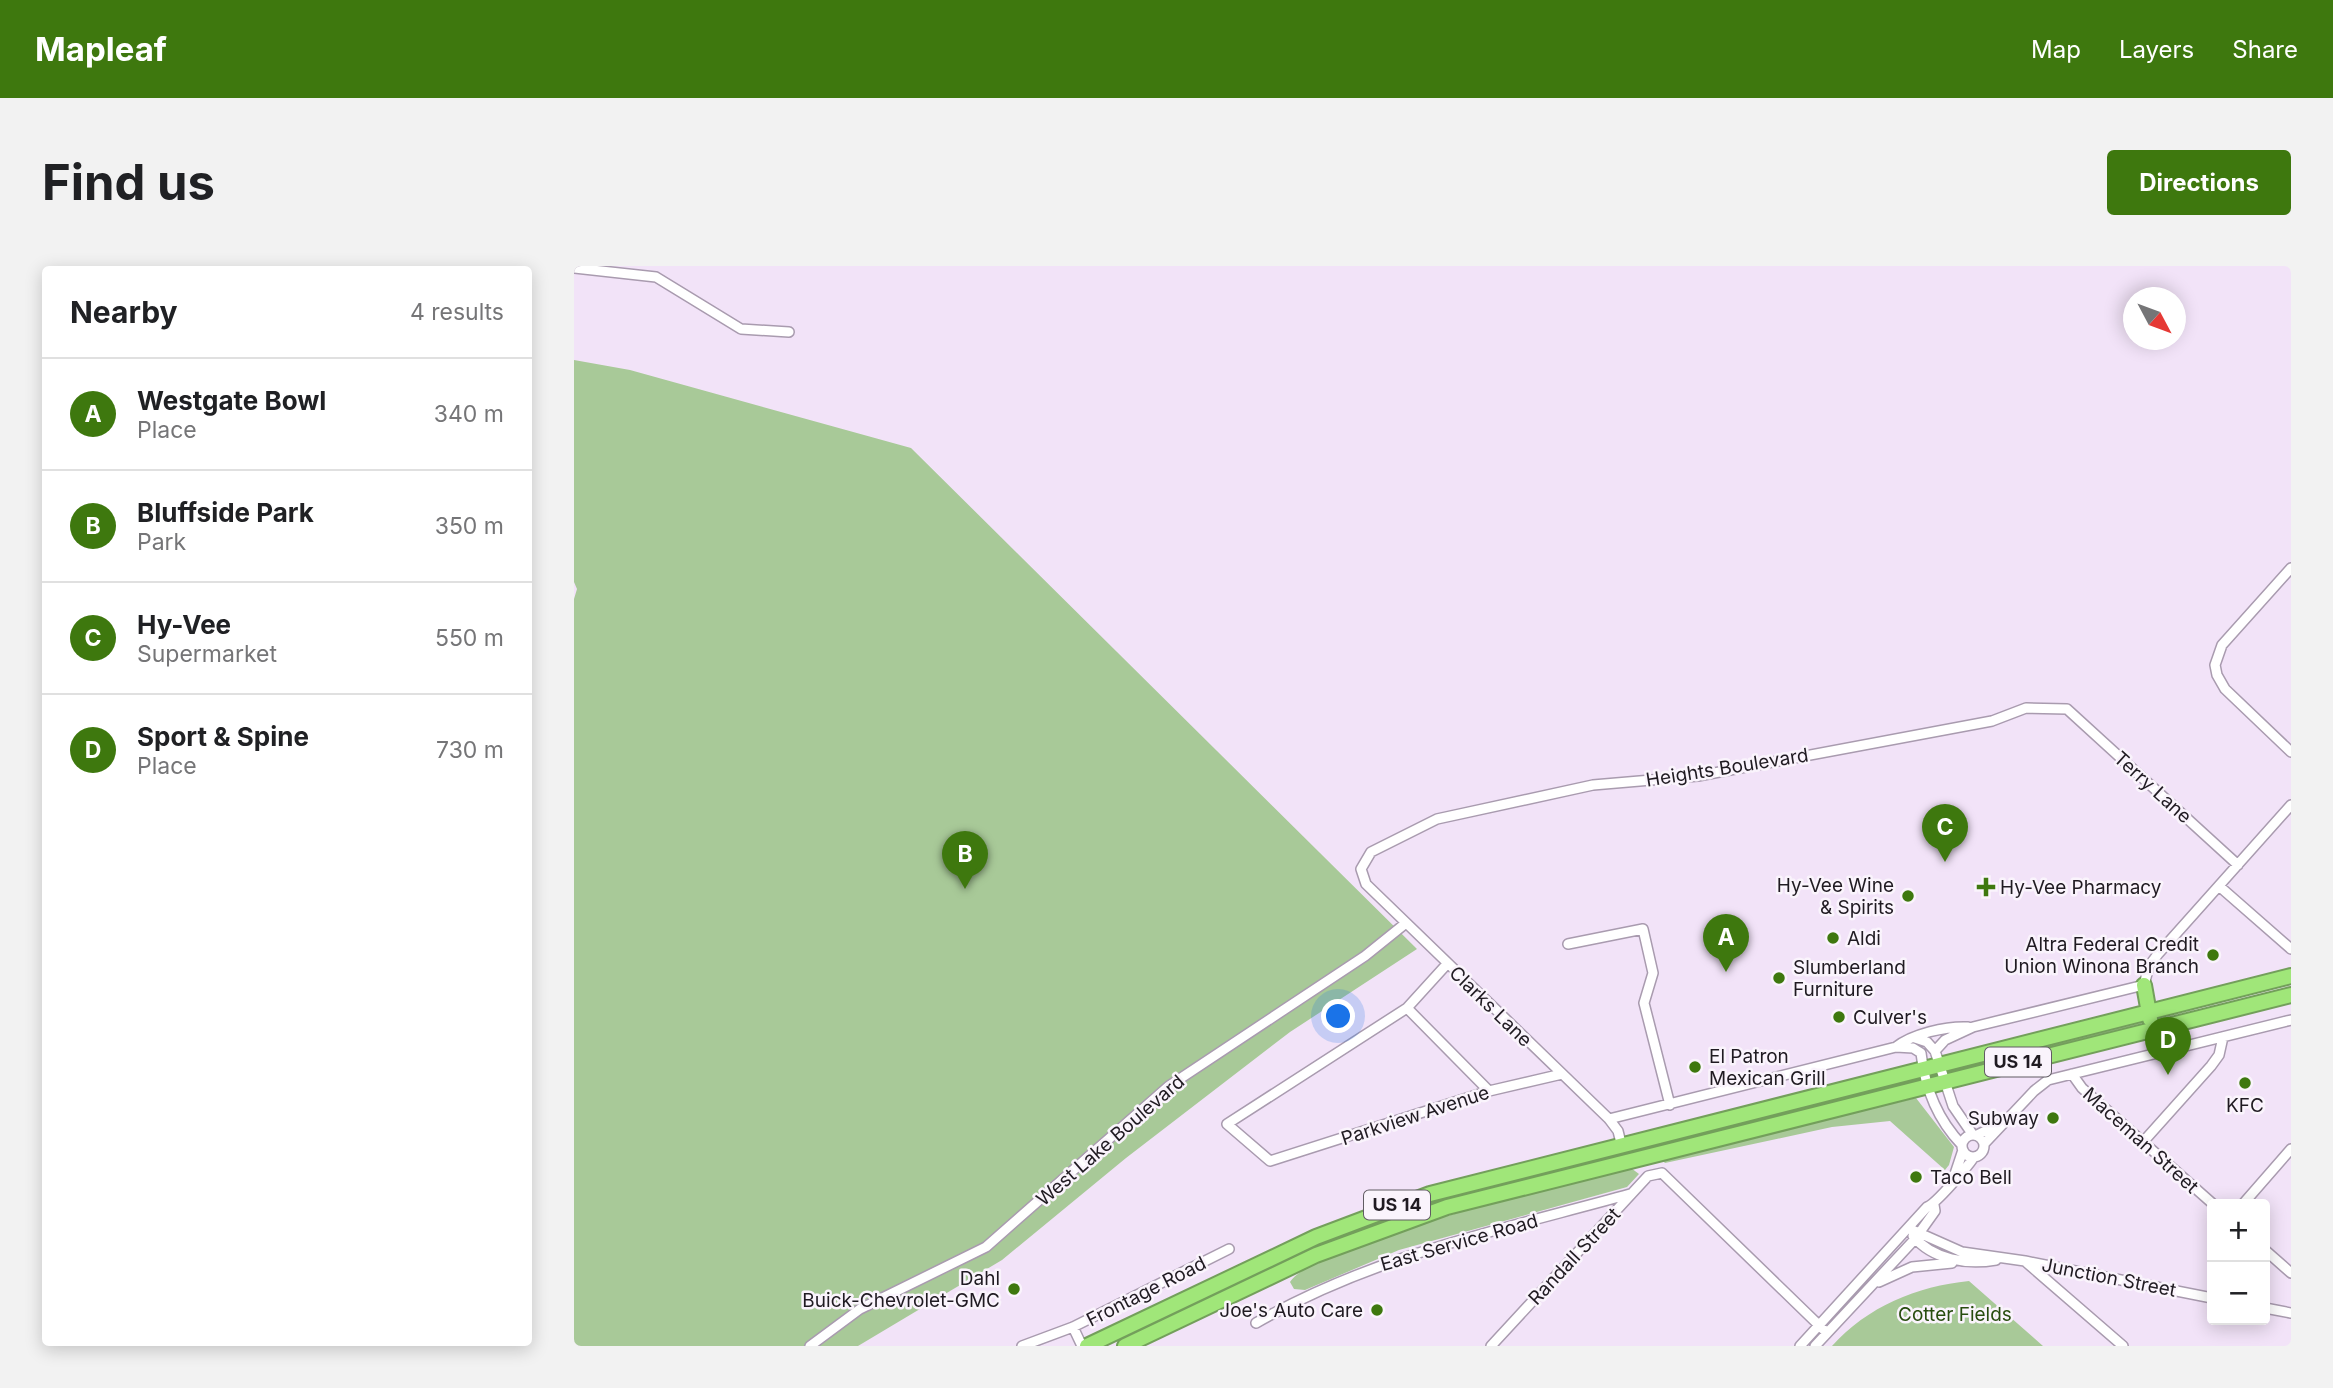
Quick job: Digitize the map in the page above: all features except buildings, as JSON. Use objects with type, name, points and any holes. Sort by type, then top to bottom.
[{"type":"highway","points":[[2158,1027],[2160,1016],[2174,1006],[2291,976]]},
{"type":"highway","points":[[2142,1031],[2149,1024],[2144,985]]},
{"type":"highway","points":[[2132,1016],[2144,985]]},
{"type":"highway","name":"US 14","points":[[1125,1346],[1276,1273],[1376,1231],[1493,1194],[2291,995]]},
{"type":"highway","name":"US 14","points":[[1085,1346],[1274,1255],[1389,1208],[1621,1143],[1923,1069],[1937,1057],[2174,1006]]},
{"type":"highway","points":[[1604,1166],[1615,1158],[1621,1143]]},
{"type":"street","points":[[574,268],[587,267],[656,277],[741,329],[789,332]]},
{"type":"street","points":[[2291,568],[2222,645],[2215,665],[2225,689],[2291,752]]},
{"type":"street","name":"Heights Boulevard","points":[[1361,869],[1371,852],[1437,819],[1593,785],[1698,776],[1992,721],[2026,708],[2067,709]]},
{"type":"street","name":"Terry Lane","points":[[2067,709],[2238,865]]},
{"type":"street","points":[[1937,1057],[1945,1040],[1973,1027],[2144,985],[2152,961],[2291,804]]},
{"type":"street","name":"Clarks Lane","points":[[1361,869],[1366,884],[1609,1119],[1618,1131],[1621,1143]]},
{"type":"street","points":[[2219,886],[2291,949]]},
{"type":"street","name":"West Lake Boulevard","points":[[810,1346],[860,1309],[986,1247],[1169,1086],[1366,956],[1406,923]]},
{"type":"street","points":[[1568,944],[1643,929],[1653,973],[1644,1003],[1670,1105]]},
{"type":"street","points":[[1447,964],[1408,1007],[1489,1091]]},
{"type":"street","name":"Parkview Avenue","points":[[1408,1007],[1227,1124],[1270,1161],[1489,1091],[1562,1074]]},
{"type":"street","points":[[1800,1346],[1927,1207],[1934,1205],[1974,1157],[1981,1154],[1984,1144],[2043,1083],[2291,1020]]},
{"type":"street","points":[[1609,1119],[1896,1047],[1915,1038],[1955,1027],[1973,1027]]},
{"type":"street","points":[[2143,1142],[2211,1066],[2219,1055],[2223,1037]]},
{"type":"street","points":[[1915,1038],[1927,1042],[1937,1057],[1953,1106],[1984,1144]]},
{"type":"street","points":[[1896,1047],[1917,1049],[1940,1118],[1974,1157]]},
{"type":"street","name":"Maceman Street","points":[[2072,1074],[2082,1088],[2207,1199]]},
{"type":"street","points":[[1953,1180],[1965,1139],[2004,1122]]},
{"type":"street","points":[[2247,1199],[2291,1149]]},
{"type":"street","name":"Randall Street","points":[[1490,1346],[1648,1176],[1662,1173],[1819,1326]]},
{"type":"street","name":"East Service Road","points":[[1256,1323],[1296,1300],[1401,1257],[1460,1238],[1631,1194]]},
{"type":"street","points":[[1815,1346],[1918,1236],[1935,1212],[1934,1205]]},
{"type":"street","name":"Junction Street","points":[[1908,1228],[1935,1254],[1965,1262],[2005,1259]]},
{"type":"street","name":"Junction Street","points":[[1918,1236],[1949,1248],[2207,1297]]},
{"type":"street","name":"Frontage Road","points":[[1022,1346],[1073,1327],[1229,1249]]},
{"type":"street","points":[[2270,1254],[2291,1273]]},
{"type":"street","points":[[2025,1261],[2123,1346]]},
{"type":"street","points":[[1871,1286],[1912,1267],[1965,1262]]},
{"type":"street","points":[[2270,1309],[2291,1313]]},
{"type":"street","points":[[1819,1326],[1827,1333]]},
{"type":"street","points":[[1073,1327],[1085,1346]]},
{"type":"green space","points":[[574,360],[630,370],[911,448],[1417,949],[1290,1032],[1126,1158],[1002,1260],[858,1346],[574,1346],[574,599],[577,589],[574,582]]},
{"type":"green space","points":[[1916,1098],[1954,1147],[1945,1170],[1890,1121],[1832,1127],[1665,1163],[1661,1159]]},
{"type":"green space","points":[[1631,1168],[1639,1174],[1627,1187],[1399,1250],[1305,1290],[1294,1289],[1290,1282],[1309,1267],[1345,1250],[1393,1233],[1505,1200]]},
{"type":"green space","name":"Cotter Fields","points":[[1969,1281],[2043,1346],[1832,1346],[1861,1320],[1894,1301],[1912,1293]]},
{"type":"place","name":"Hy-Vee","points":[[1945,862]]},
{"type":"place","name":"Hy-Vee Pharmacy","points":[[1986,887]]},
{"type":"place","name":"Bluffside Park","points":[[965,889]]},
{"type":"place","name":"Hy-Vee Wine & Spirits","points":[[1908,896]]},
{"type":"place","name":"Aldi","points":[[1833,938]]},
{"type":"place","name":"Altra Federal Credit Union Winona Branch","points":[[2213,955]]},
{"type":"place","name":"Westgate Bowl","points":[[1726,972]]},
{"type":"place","name":"Slumberland Furniture","points":[[1779,978]]},
{"type":"place","name":"Culver's","points":[[1839,1017]]},
{"type":"place","name":"El Patron Mexican Grill","points":[[1695,1067]]},
{"type":"place","name":"Sport & Spine","points":[[2168,1075]]},
{"type":"place","name":"KFC","points":[[2245,1083]]},
{"type":"place","name":"Subway","points":[[2053,1118]]},
{"type":"place","name":"Taco Bell","points":[[1916,1177]]},
{"type":"place","name":"Dahl Buick-Chevrolet-GMC","points":[[1014,1289]]},
{"type":"place","name":"Joe's Auto Care","points":[[1377,1310]]}]
